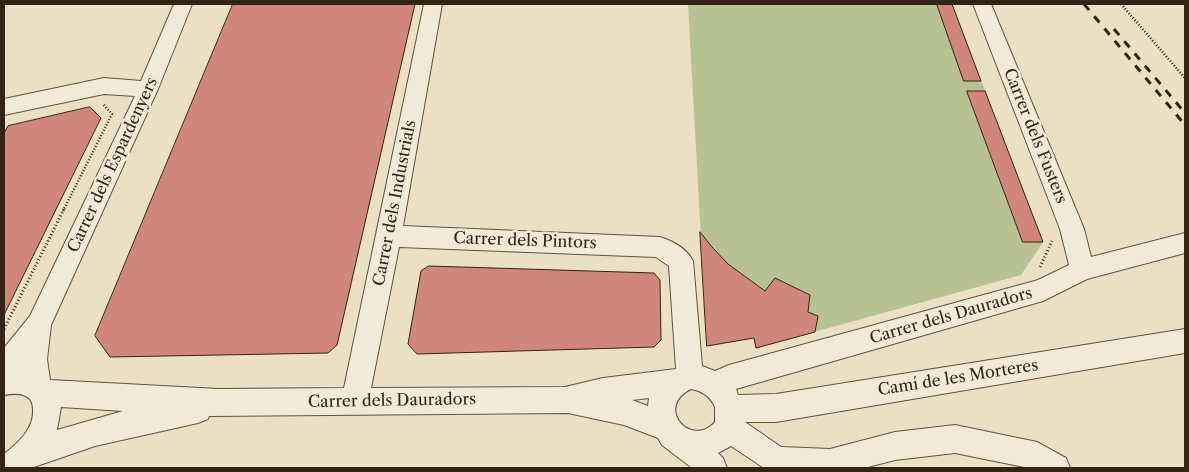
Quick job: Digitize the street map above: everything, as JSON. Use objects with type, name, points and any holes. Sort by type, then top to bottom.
[{"type":"street","name":"Carrer dels Espardenyers","points":[[4,369],[39,324],[148,89],[183,4]]},
{"type":"street","name":"Carrer dels Industrials","points":[[355,402],[433,4]]},
{"type":"street","name":"Carrer dels Fusters","points":[[982,4],[1072,229],[1082,270]]},
{"type":"street","points":[[4,107],[104,86],[148,89]]},
{"type":"street","name":"Carrer dels Pintors","points":[[389,236],[660,247],[681,262],[693,381]]},
{"type":"street","name":"Carrer dels Dauradors","points":[[565,400],[603,391],[729,378],[1043,290],[1082,270],[1185,243]]},
{"type":"street","name":"Carrer dels Espardenyers","points":[[17,461],[39,437],[47,418],[47,404],[41,390],[34,359],[39,324]]},
{"type":"street","name":"Camí de les Morteres","points":[[729,418],[776,408],[1185,341]]},
{"type":"street","name":"Carrer dels Dauradors","points":[[4,382],[22,381],[41,390],[219,404],[565,400],[624,411],[676,436]]},
{"type":"street","points":[[676,436],[703,445],[710,443],[723,434],[729,418],[727,399],[693,381],[662,398],[661,413],[676,436],[713,468]]},
{"type":"street","name":"Carrer dels Dauradors","points":[[17,461],[96,432],[219,404]]},
{"type":"street","points":[[729,418],[767,455],[781,461],[826,466],[895,446],[955,439],[1037,456],[1056,468]]},
{"type":"path","points":[[1121,4],[1185,78]]},
{"type":"path","points":[[4,329],[112,114],[99,99]]},
{"type":"green space","points":[[688,4],[952,4],[1043,242],[1021,275],[756,348],[754,338],[707,346]]},
{"type":"building","points":[[233,4],[415,4],[337,345],[328,353],[110,357],[95,336]]},
{"type":"building","points":[[937,4],[952,4],[981,81],[964,81]]},
{"type":"building","points":[[967,91],[985,91],[1043,242],[1023,242]]},
{"type":"building","points":[[90,107],[101,118],[4,315],[4,133],[8,126]]},
{"type":"building","points":[[700,232],[728,264],[765,291],[775,278],[810,295],[808,312],[818,316],[815,332],[756,348],[754,338],[707,346]]},
{"type":"building","points":[[429,266],[654,273],[660,280],[661,340],[654,347],[417,354],[408,344],[421,271]]},
{"type":"railway","points":[[1084,4],[1185,125]]},
{"type":"railway","points":[[1114,29],[1185,113]]}]
